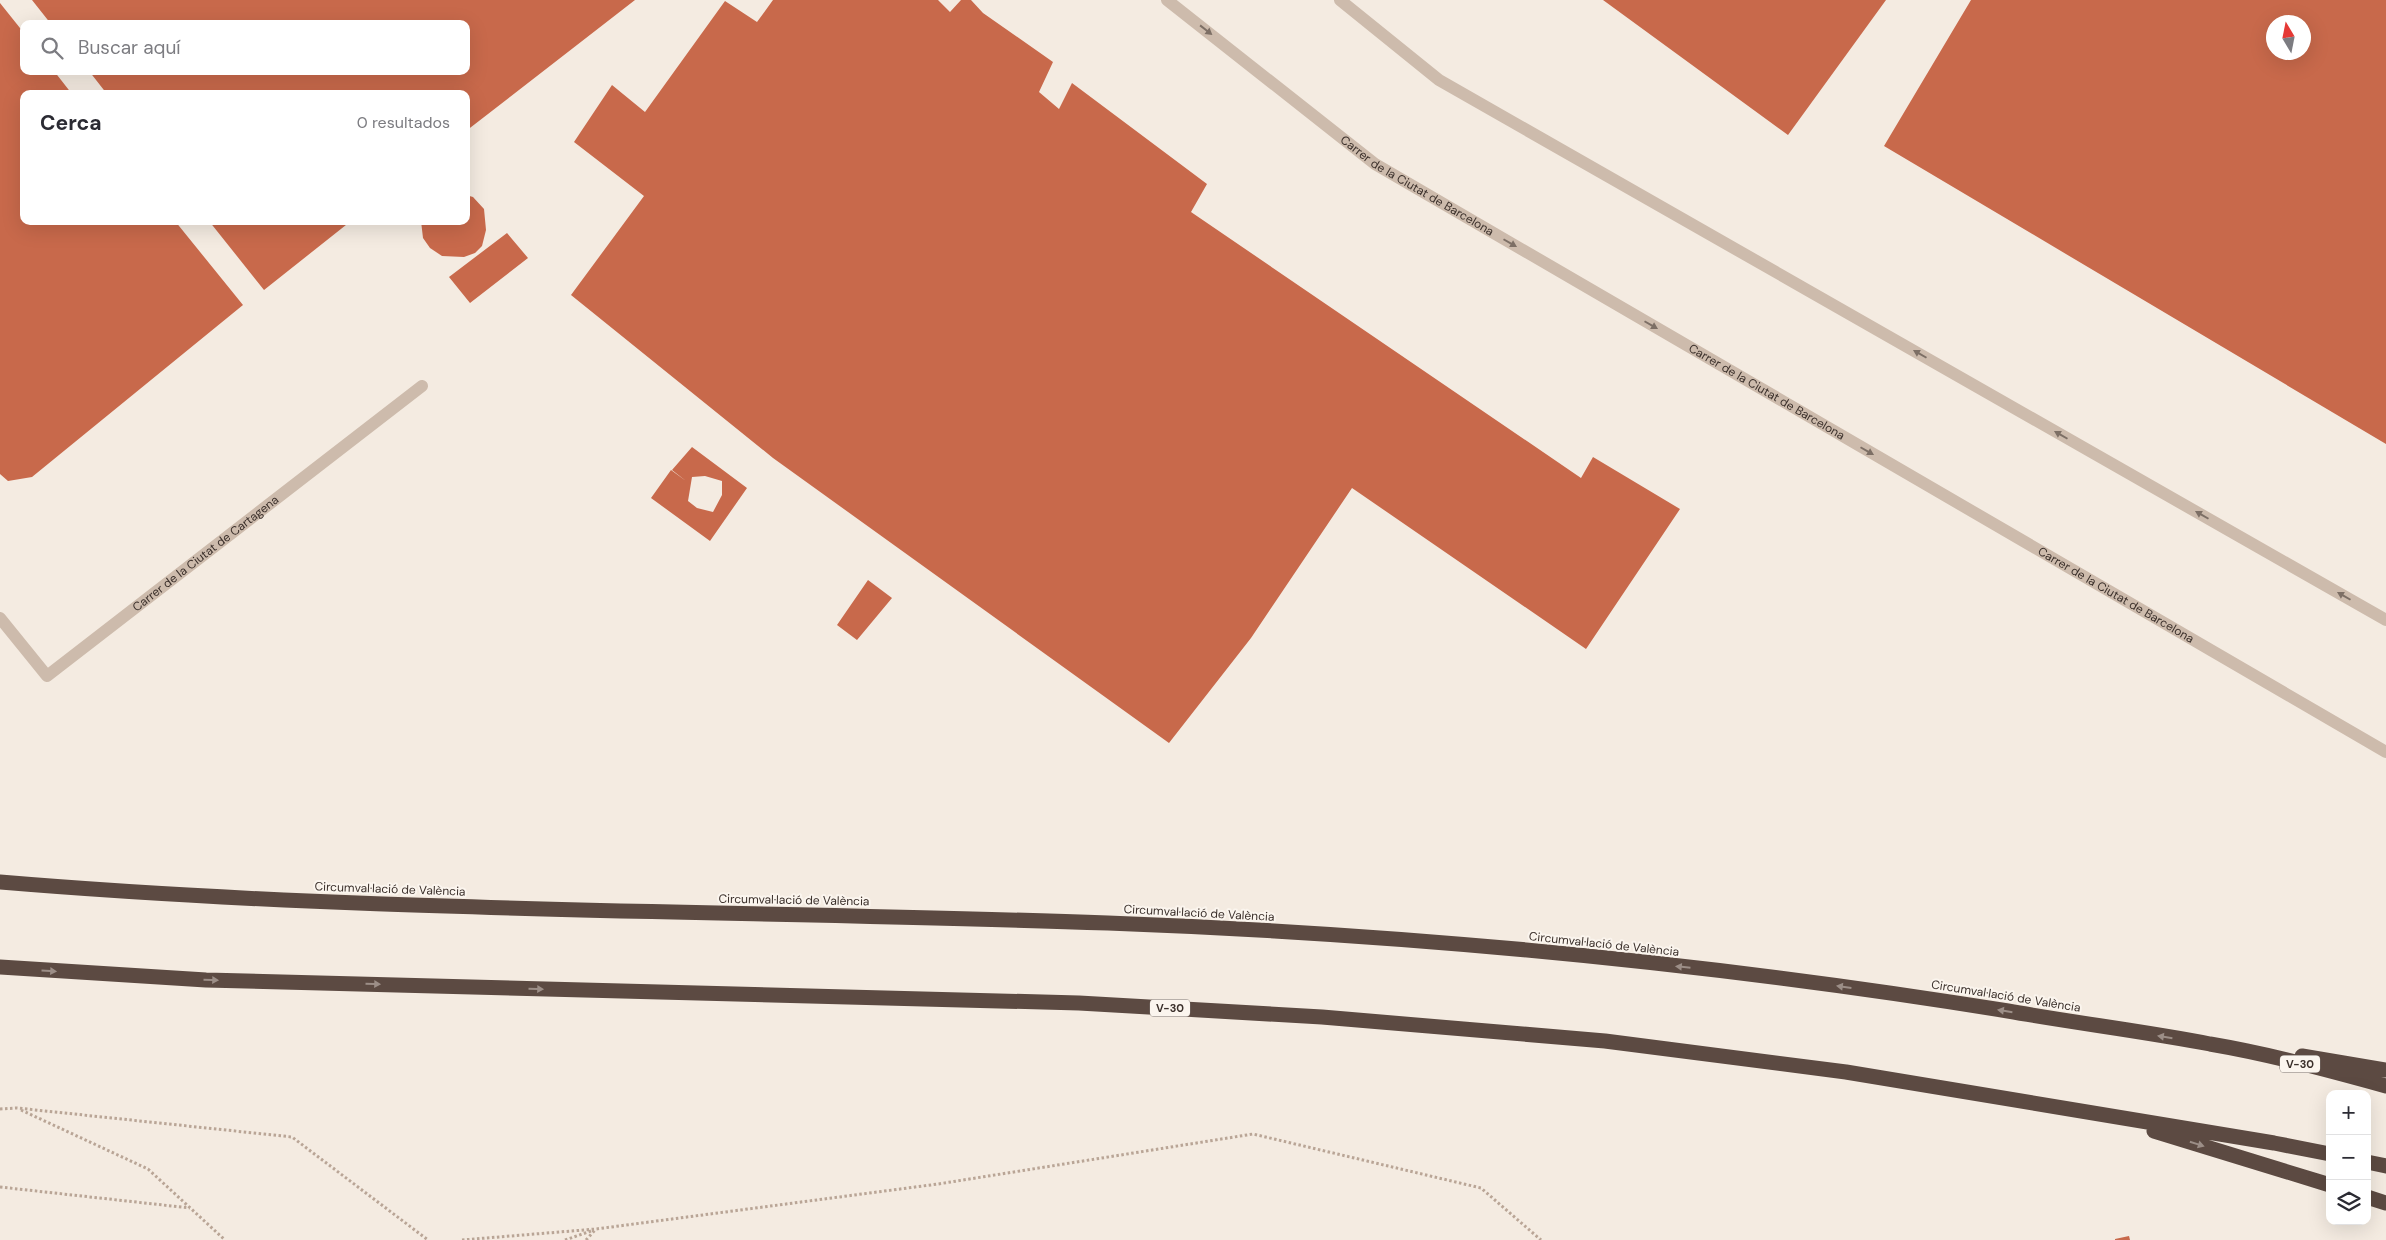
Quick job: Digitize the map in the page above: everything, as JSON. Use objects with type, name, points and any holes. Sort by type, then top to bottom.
[{"type":"highway","name":"Circumval·lació de València","points":[[0,882],[124,892],[339,903],[1114,924],[1348,936],[1552,954],[1763,976],[1928,998],[2213,1044],[2386,1086]]},
{"type":"highway","name":"V-30","points":[[0,967],[206,980],[1080,1003],[1322,1017],[1605,1041],[1846,1072],[2326,1153]]},
{"type":"highway","points":[[2213,1044],[2324,1059],[2386,1070]]},
{"type":"highway","points":[[2100,1114],[2326,1184]]},
{"type":"highway","points":[[2371,1163],[2386,1166]]},
{"type":"highway","points":[[2371,1198],[2386,1202]]},
{"type":"street","name":"Carrer de la Ciutat de Barcelona","points":[[1167,0],[1375,164],[2386,752]]},
{"type":"street","points":[[1340,0],[1439,80],[2386,620]]},
{"type":"street","name":"Carrer de la Ciutat de Cartagena","points":[[0,618],[47,676],[422,386]]},
{"type":"path","points":[[17,1108],[148,1169],[225,1240]]},
{"type":"path","points":[[0,1109],[17,1108],[292,1137],[428,1240]]},
{"type":"path","points":[[462,1240],[596,1229],[938,1184],[1253,1134],[1481,1188],[1542,1240]]},
{"type":"path","points":[[0,1187],[190,1208]]},
{"type":"path","points":[[565,1240],[596,1229]]},
{"type":"path","points":[[586,1240],[596,1229]]},
{"type":"building","points":[[32,0],[635,0],[470,128],[470,90],[104,90],[92,75],[470,75],[470,20],[48,20]]},
{"type":"building","points":[[773,0],[938,0],[950,12],[961,0],[971,0],[983,13],[1053,62],[1039,92],[1059,109],[1072,83],[1207,184],[1191,212],[1581,478],[1593,457],[1680,509],[1586,649],[1352,488],[1251,638],[1169,743],[773,458],[571,295],[644,196],[574,142],[612,85],[645,112],[725,1],[757,22]]},
{"type":"building","points":[[1603,0],[1886,0],[1788,135]]},
{"type":"building","points":[[1971,0],[2386,0],[2386,444],[1884,146]]},
{"type":"building","points":[[0,3],[20,28],[20,75],[57,75],[69,90],[20,90],[20,225],[178,225],[243,305],[32,477],[8,481],[0,474]]},
{"type":"building","points":[[470,196],[484,209],[486,230],[482,246],[475,253],[464,257],[442,256],[430,248],[423,238],[421,225],[470,225]]},
{"type":"building","points":[[212,225],[346,225],[264,290]]},
{"type":"building","points":[[507,233],[528,258],[470,303],[449,277]]},
{"type":"building","points":[[692,447],[747,488],[710,541],[651,498],[671,470],[686,481],[672,470]],"holes":[[[705,476],[722,481],[722,495],[713,512],[697,508],[688,501],[692,477]]]},
{"type":"building","points":[[868,580],[892,598],[857,640],[837,625]]},
{"type":"building","points":[[2129,1236],[2130,1240],[2115,1240],[2115,1239]]}]
